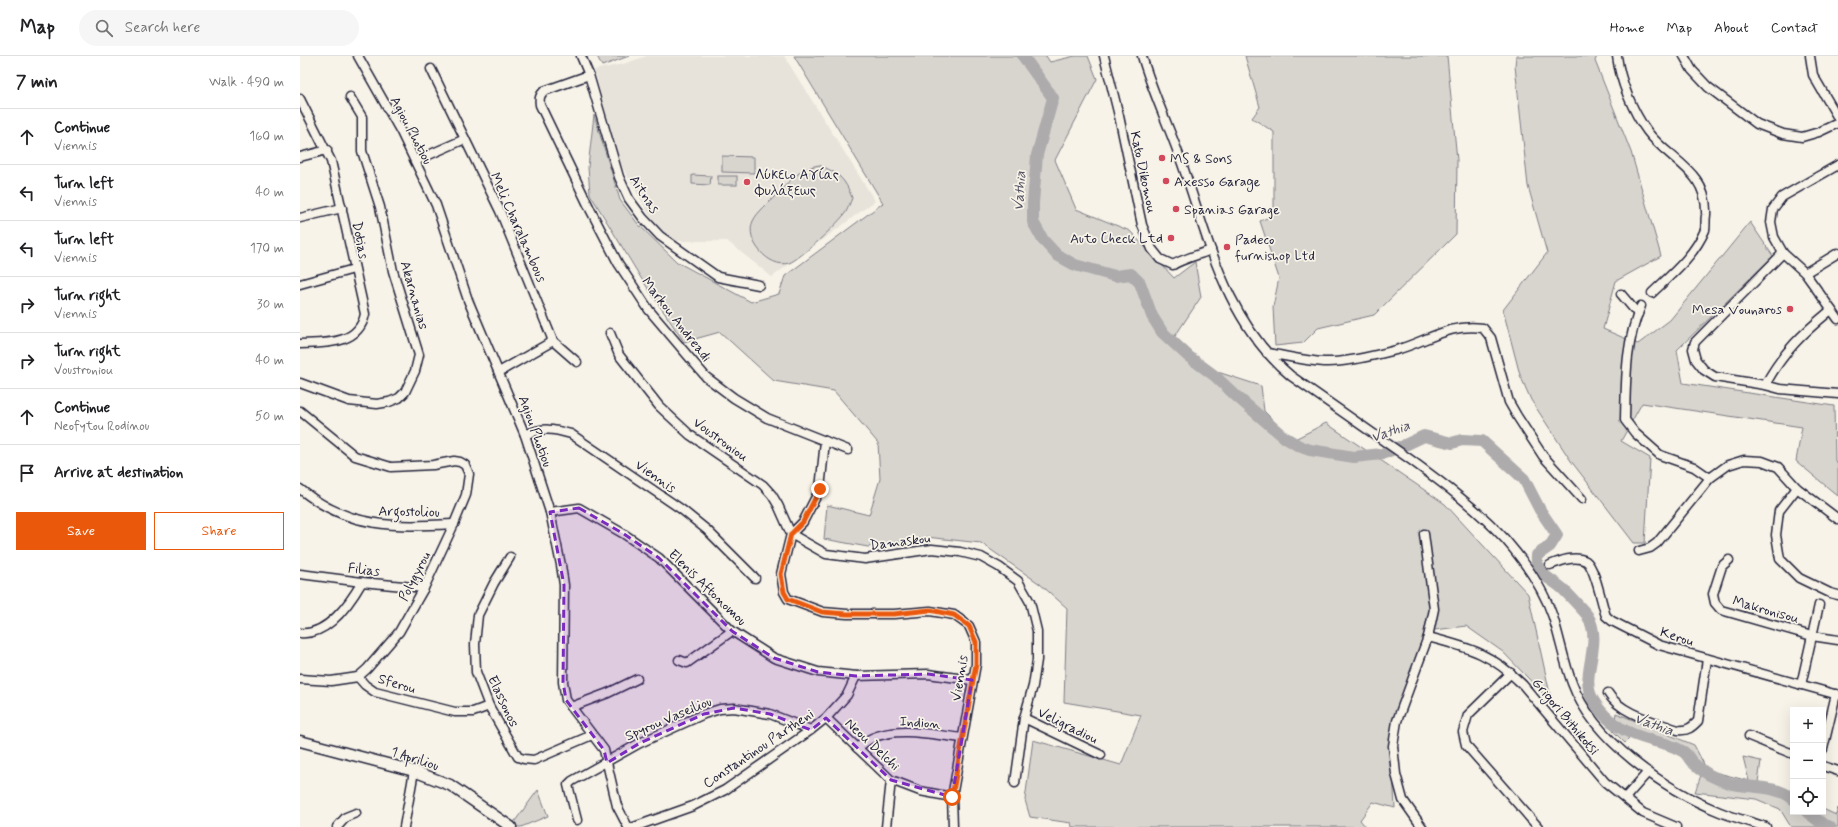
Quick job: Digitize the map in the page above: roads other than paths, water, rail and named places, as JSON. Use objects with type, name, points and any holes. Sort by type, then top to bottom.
[{"type":"main road","name":"1 Apriliou","points":[[300,741],[414,771],[450,785],[511,827]]},
{"type":"street","name":"Agiou Photiou","points":[[358,56],[400,132],[436,205],[468,300],[525,435],[550,512],[564,585],[562,682],[566,700],[604,750],[617,806],[628,827]]},
{"type":"street","name":"Aitnas","points":[[581,56],[589,74],[619,177],[629,199],[643,218],[660,236],[718,277],[759,285]]},
{"type":"street","name":"Kato Dikomou","points":[[1104,56],[1119,116],[1138,210],[1147,240],[1160,259],[1172,265],[1211,250]]},
{"type":"street","points":[[1142,56],[1226,289],[1241,318],[1267,353],[1291,376],[1399,451],[1474,508],[1505,539],[1526,566],[1547,603],[1572,684],[1596,725],[1614,745],[1648,772],[1686,796],[1714,809],[1766,827]]},
{"type":"street","points":[[1617,56],[1634,112],[1648,133],[1694,175],[1706,204],[1705,229],[1686,260],[1652,292]]},
{"type":"street","points":[[1684,56],[1692,70],[1708,87],[1757,124],[1783,134],[1802,137],[1838,124]]},
{"type":"street","points":[[1810,56],[1813,75],[1838,118]]},
{"type":"street","name":"Meli Charalambous","points":[[431,69],[500,211],[553,341]]},
{"type":"street","name":"Markou Andreadi","points":[[589,74],[544,90],[540,94],[539,100],[545,116],[618,263],[649,310],[706,377],[734,398],[767,418],[848,450]]},
{"type":"street","name":"Akarnanias","points":[[300,383],[349,401],[377,404],[389,402],[399,398],[405,392],[415,371],[419,355],[393,271],[380,207],[362,151],[362,117],[350,97]]},
{"type":"street","name":"Dotias","points":[[300,98],[327,150],[331,161],[365,314],[363,325],[354,335],[339,341],[300,344]]},
{"type":"street","points":[[415,161],[465,139]]},
{"type":"street","points":[[300,157],[327,150]]},
{"type":"street","points":[[1838,165],[1782,197],[1773,209],[1771,222],[1774,237],[1782,253],[1805,273],[1838,319]]},
{"type":"street","points":[[300,218],[311,217],[342,208]]},
{"type":"street","points":[[1782,253],[1695,342],[1693,349],[1696,360],[1704,370],[1715,377],[1765,385],[1780,389],[1838,394]]},
{"type":"street","points":[[1805,273],[1838,253]]},
{"type":"street","points":[[300,284],[354,269]]},
{"type":"street","points":[[1621,294],[1640,310],[1634,322],[1628,351],[1625,420],[1645,443],[1660,455],[1694,467],[1710,478]]},
{"type":"street","points":[[1765,385],[1782,357],[1805,332],[1831,310]]},
{"type":"street","points":[[1267,353],[1326,362],[1368,357],[1398,349],[1453,328],[1470,326],[1483,328],[1492,338],[1509,402],[1517,416],[1543,456],[1582,499]]},
{"type":"street","name":"Voustroniou","points":[[610,333],[619,355],[659,406],[690,435],[763,485],[778,505],[791,534]]},
{"type":"street","points":[[499,372],[553,341],[577,362]]},
{"type":"street","name":"Polygyrou","points":[[300,411],[355,456],[391,468],[433,465],[454,461],[460,462],[464,465],[469,474],[466,495],[424,588],[399,632],[367,669],[358,677]]},
{"type":"street","name":"Viennis","points":[[525,435],[545,429],[552,429],[571,434],[681,509],[707,530],[756,578]]},
{"type":"street","points":[[791,534],[803,522],[820,489],[825,441]]},
{"type":"street","points":[[1639,551],[1650,548],[1657,543],[1710,478],[1728,465],[1744,460],[1762,461],[1778,467],[1797,488],[1838,519]]},
{"type":"street","points":[[1797,488],[1779,511],[1776,536],[1780,559],[1799,578],[1830,593],[1838,594]]},
{"type":"street","name":"Argostoliou","points":[[301,491],[341,514],[364,522],[392,526],[454,524]]},
{"type":"street","name":"Elenis Aftonomou","points":[[550,512],[579,508],[624,534],[659,558],[732,631],[774,658],[818,672],[856,676],[928,674],[972,680]]},
{"type":"street","name":"Viennis","points":[[791,534],[781,574],[784,592],[788,599],[822,612],[847,614],[894,614],[930,610],[954,615],[969,626],[976,642],[976,664],[952,797],[953,827]]},
{"type":"street","name":"Damaskou","points":[[791,534],[826,554],[865,559],[932,549],[960,552],[982,557],[999,566],[1018,581],[1030,602],[1037,631],[1037,660],[1033,686],[1024,718],[1015,784]]},
{"type":"street","points":[[1422,827],[1403,800],[1396,774],[1393,746],[1397,721],[1428,637],[1434,609],[1424,534]]},
{"type":"street","name":"Elassonos","points":[[510,557],[494,582],[478,615],[475,644],[476,672],[489,706],[518,757],[524,759],[534,760],[592,735]]},
{"type":"street","name":"Kerou","points":[[1550,565],[1563,560],[1578,559],[1587,562],[1592,570],[1606,616],[1612,621],[1659,645],[1801,686],[1837,694]]},
{"type":"street","name":"Makronisou","points":[[1729,560],[1722,566],[1713,594],[1715,603],[1721,610],[1812,636],[1838,640]]},
{"type":"street","name":"Filias","points":[[300,574],[424,588]]},
{"type":"street","points":[[300,633],[309,634],[327,626],[353,597],[362,582]]},
{"type":"street","points":[[1801,686],[1819,605]]},
{"type":"street","points":[[679,660],[687,663],[732,631]]},
{"type":"street","name":"Grigori Bithikotsi","points":[[1428,637],[1468,648],[1491,658],[1511,673],[1606,782],[1643,813],[1676,827]]},
{"type":"street","points":[[1608,693],[1613,701],[1622,708],[1684,731],[1691,728],[1698,721],[1707,659]]},
{"type":"street","points":[[1511,673],[1468,715],[1463,732],[1466,745],[1538,827]]},
{"type":"street","name":"Constantinou Partheni","points":[[634,827],[694,806],[725,790],[812,730],[826,718],[847,695],[856,676]]},
{"type":"street","name":"Sferou","points":[[300,679],[331,681],[358,677],[375,692],[455,712],[473,712],[489,706]]},
{"type":"street","points":[[571,707],[608,693],[637,679]]},
{"type":"street","points":[[1825,743],[1837,694]]},
{"type":"street","name":"Spyrou Vaseiliou","points":[[577,820],[568,786],[572,781],[607,763],[640,743],[704,714],[720,709],[734,708],[770,714],[812,730]]},
{"type":"street","name":"Neou Delchi","points":[[826,718],[891,780],[920,791],[952,797]]},
{"type":"street","name":"Veligradiou","points":[[1024,718],[1101,755]]},
{"type":"street","name":"Indion","points":[[856,748],[871,738],[887,733],[905,732],[962,738]]},
{"type":"street","points":[[1748,736],[1790,753]]},
{"type":"street","points":[[1826,767],[1838,771]]},
{"type":"street","points":[[404,827],[414,771]]},
{"type":"street","points":[[1625,798],[1648,772]]},
{"type":"street","points":[[886,827],[891,780]]},
{"type":"street","points":[[337,827],[346,817],[356,813]]},
{"type":"waterway","name":"Vathia","points":[[1023,56],[1053,98],[1037,155],[1033,222],[1043,240],[1057,255],[1075,265],[1115,276],[1131,274],[1140,283],[1152,316],[1162,332],[1188,356],[1215,376],[1284,437],[1299,446],[1310,450],[1354,457],[1382,454],[1399,447]]},
{"type":"waterway","name":"Vathia","points":[[1405,445],[1424,436],[1452,443],[1462,440],[1482,441],[1524,479],[1540,510],[1557,535],[1550,546],[1537,555],[1537,562],[1541,572],[1563,589],[1583,610],[1592,626],[1593,648],[1588,680],[1589,690],[1593,700],[1605,716],[1627,732],[1672,746],[1684,752],[1696,766],[1716,778],[1732,784],[1772,789],[1780,791],[1790,796]]},
{"type":"waterway","name":"Vathia","points":[[1399,447],[1405,445]]},
{"type":"waterway","name":"Vathia","points":[[1811,815],[1824,825],[1830,827]]},
{"type":"place","name":"MS & Sons","points":[[1162,158]]},
{"type":"place","name":"Axesso Garage","points":[[1166,181]]},
{"type":"place","name":"Λύκειο Αγίας Φυλάξεως","points":[[747,182]]},
{"type":"place","name":"Spanias Garage","points":[[1176,209]]},
{"type":"place","name":"Auto Check Ltd","points":[[1171,238]]},
{"type":"place","name":"Padeco furnishop Ltd","points":[[1227,247]]},
{"type":"place","name":"Mesa Vounaros","points":[[1790,309]]}]
